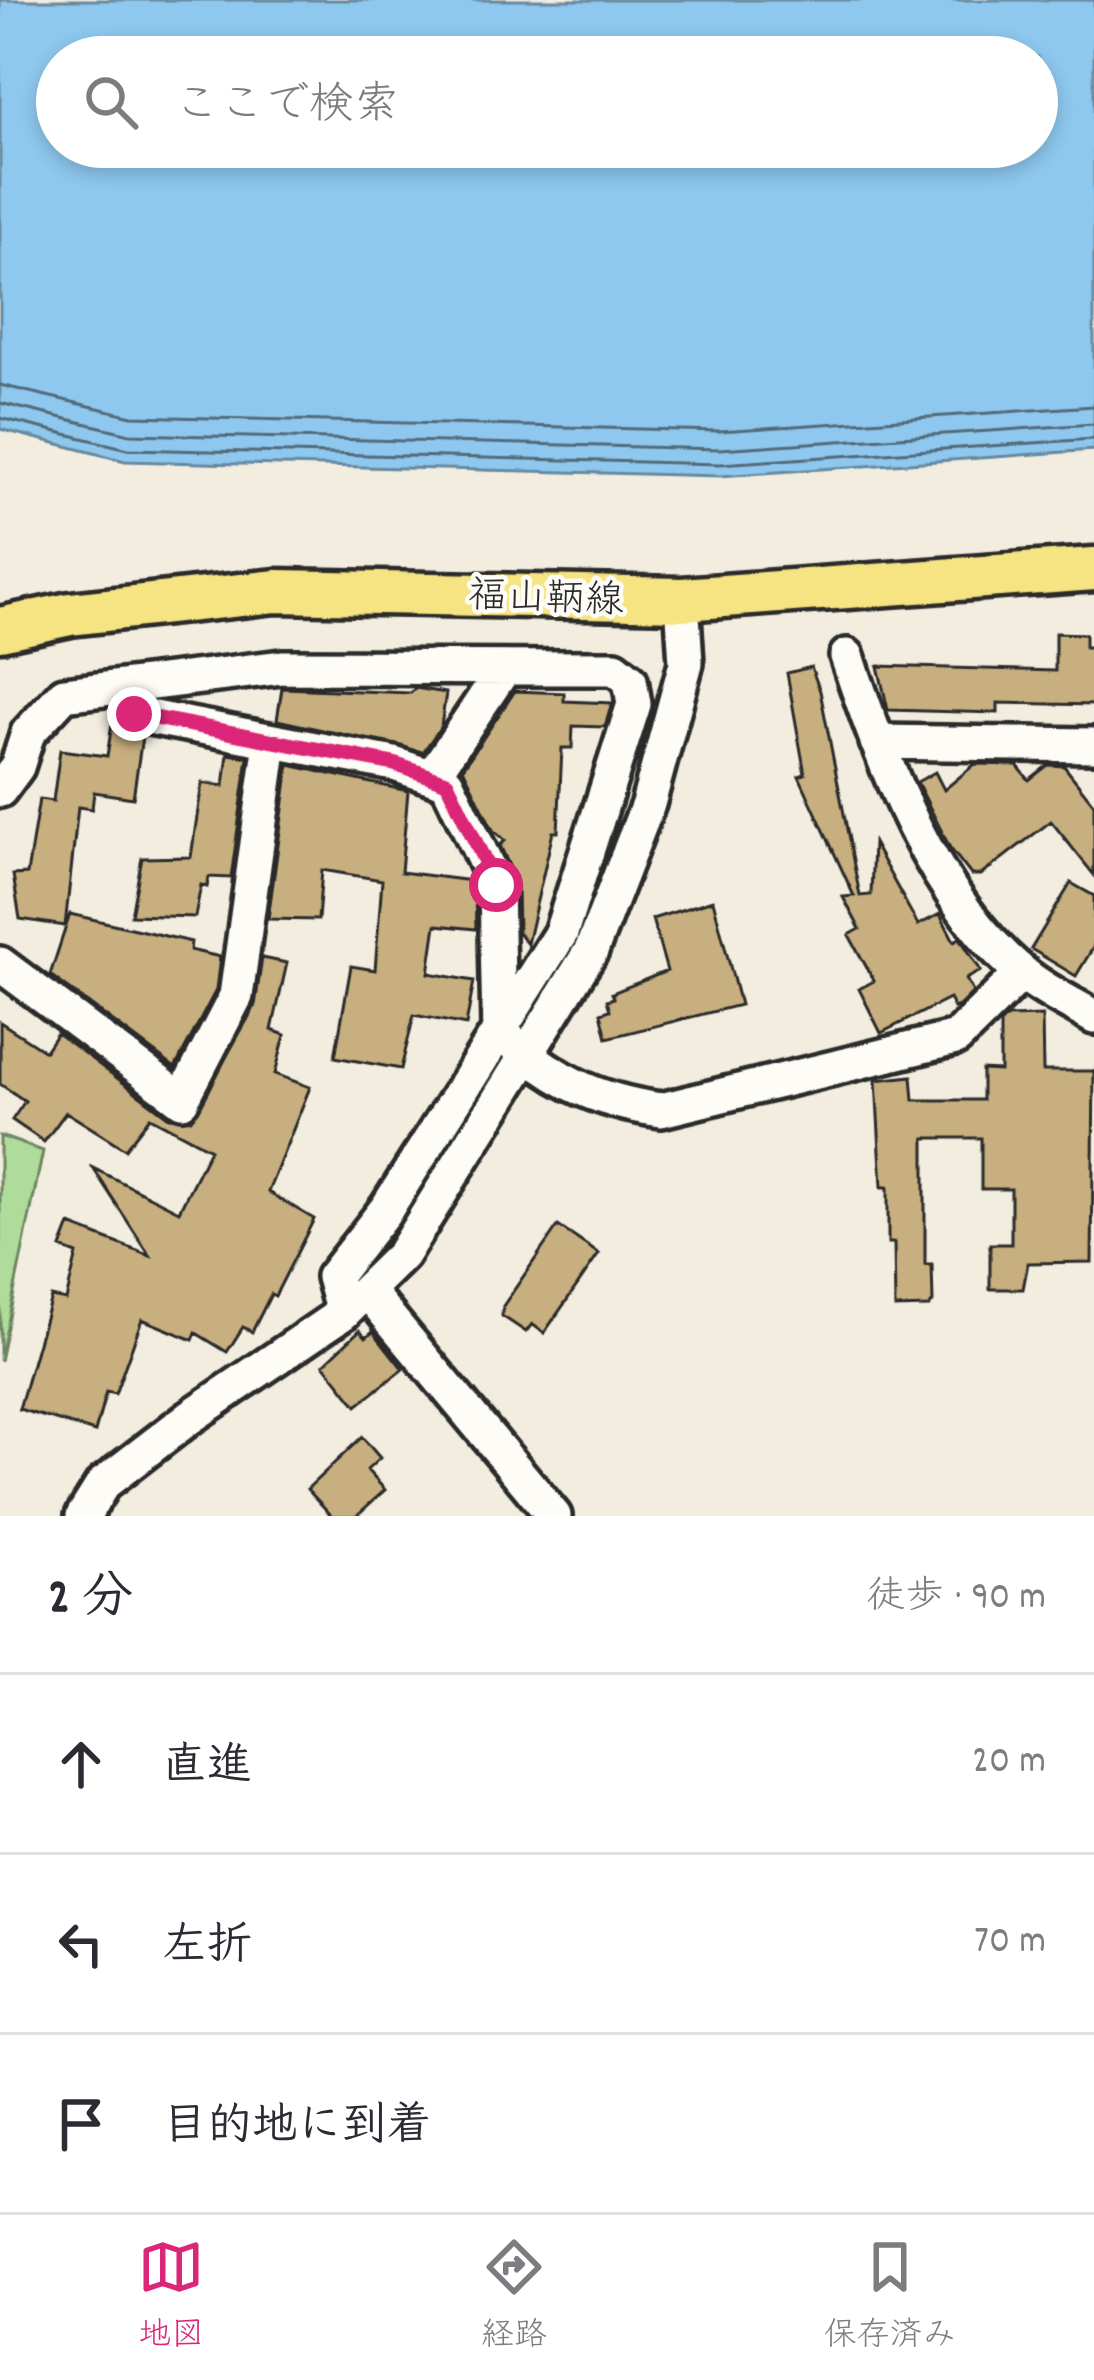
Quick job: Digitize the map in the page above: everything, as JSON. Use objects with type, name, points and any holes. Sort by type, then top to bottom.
[{"type":"main road","name":"福山鞆線","points":[[0,629],[70,614],[276,591],[682,598],[1094,569]]},
{"type":"street","points":[[83,1516],[103,1484],[355,1303],[402,1255],[591,951],[648,804],[686,663],[682,598]]},
{"type":"street","points":[[847,656],[877,742],[917,832],[952,892],[1022,973],[1094,1017]]},
{"type":"street","points":[[0,790],[17,767],[28,733],[64,694],[282,667],[615,668],[630,680],[634,704],[561,933],[387,1208],[333,1277],[554,1516]]},
{"type":"street","points":[[432,776],[504,668]]},
{"type":"street","points":[[134,714],[394,764],[447,782],[496,885],[499,1030],[568,1087],[615,1104],[661,1110],[956,1038],[1022,973]]},
{"type":"street","points":[[0,964],[182,1100],[236,996],[271,742]]},
{"type":"street","points":[[877,742],[1094,745]]},
{"type":"green space","points":[[0,1136],[43,1151],[0,1361]]},
{"type":"water","points":[[0,0],[1094,0],[1094,450],[720,476],[125,461],[0,429]]},
{"type":"building","points":[[1055,633],[1085,634],[1085,647],[1094,647],[1094,705],[998,703],[998,713],[888,710],[878,666],[1055,671]]},
{"type":"building","points":[[811,667],[820,691],[860,896],[871,895],[873,843],[918,925],[940,914],[954,941],[960,938],[981,971],[966,979],[973,992],[959,1006],[954,1008],[949,999],[881,1033],[859,989],[874,981],[849,935],[860,929],[843,897],[854,896],[799,776],[805,774],[787,673]]},
{"type":"building","points":[[282,688],[411,693],[415,688],[446,693],[441,726],[423,752],[277,720]]},
{"type":"building","points":[[515,691],[564,693],[564,701],[612,703],[605,727],[573,726],[572,748],[562,748],[558,832],[553,832],[527,944],[518,932],[517,884],[500,845],[505,841],[493,830],[463,768]]},
{"type":"building","points":[[112,724],[142,737],[133,798],[94,792],[92,809],[78,807],[65,926],[20,919],[13,875],[27,874],[39,799],[53,801],[60,750],[107,756]]},
{"type":"building","points":[[228,754],[248,757],[231,878],[209,877],[207,887],[201,885],[195,917],[131,915],[142,858],[191,857],[202,783],[224,786]]},
{"type":"building","points":[[975,764],[1017,765],[1029,780],[1048,765],[1064,766],[1094,804],[1094,875],[1051,821],[981,875],[971,875],[950,848],[917,782],[935,772],[944,790]]},
{"type":"building","points":[[289,765],[408,791],[401,872],[471,881],[475,890],[476,929],[436,925],[429,973],[474,981],[466,1025],[414,1015],[401,1069],[335,1057],[351,966],[375,970],[382,880],[322,870],[318,920],[268,919]]},
{"type":"building","points":[[1071,883],[1094,896],[1094,946],[1076,976],[1031,949]]},
{"type":"building","points":[[713,900],[740,1005],[607,1038],[601,1013],[610,1010],[607,1000],[614,998],[612,993],[667,971],[652,919]]},
{"type":"building","points":[[70,914],[191,942],[190,950],[220,957],[216,990],[175,1068],[50,975]]},
{"type":"building","points":[[262,958],[287,963],[272,1030],[285,1035],[275,1074],[310,1087],[268,1192],[314,1219],[275,1296],[271,1294],[252,1332],[243,1327],[227,1352],[196,1333],[193,1340],[142,1319],[115,1394],[106,1392],[95,1432],[19,1409],[51,1297],[66,1300],[77,1254],[61,1248],[70,1225],[150,1256],[93,1168],[179,1211],[210,1149],[150,1117],[125,1149],[66,1112],[44,1142],[12,1120],[25,1101],[0,1084],[0,1022],[45,1051],[57,1033],[169,1117],[191,1119],[255,1006]]},
{"type":"building","points":[[1042,1016],[1043,1071],[1094,1071],[1092,1262],[1028,1263],[1023,1289],[990,1289],[990,1244],[1011,1244],[1011,1189],[981,1189],[981,1138],[925,1138],[925,1265],[932,1265],[933,1302],[929,1307],[895,1308],[894,1243],[888,1243],[888,1187],[882,1187],[876,1080],[912,1076],[914,1100],[982,1100],[982,1070],[1000,1071],[1000,1024],[1007,1017]]},
{"type":"building","points":[[558,1226],[599,1254],[544,1333],[532,1324],[526,1332],[502,1316],[503,1306]]},
{"type":"building","points":[[360,1330],[366,1337],[373,1331],[403,1369],[357,1406],[324,1364]]},
{"type":"building","points":[[362,1437],[380,1458],[367,1470],[385,1490],[356,1516],[332,1516],[307,1489]]},
{"type":"route","points":[[134,714],[394,764],[447,782],[496,885]]}]
